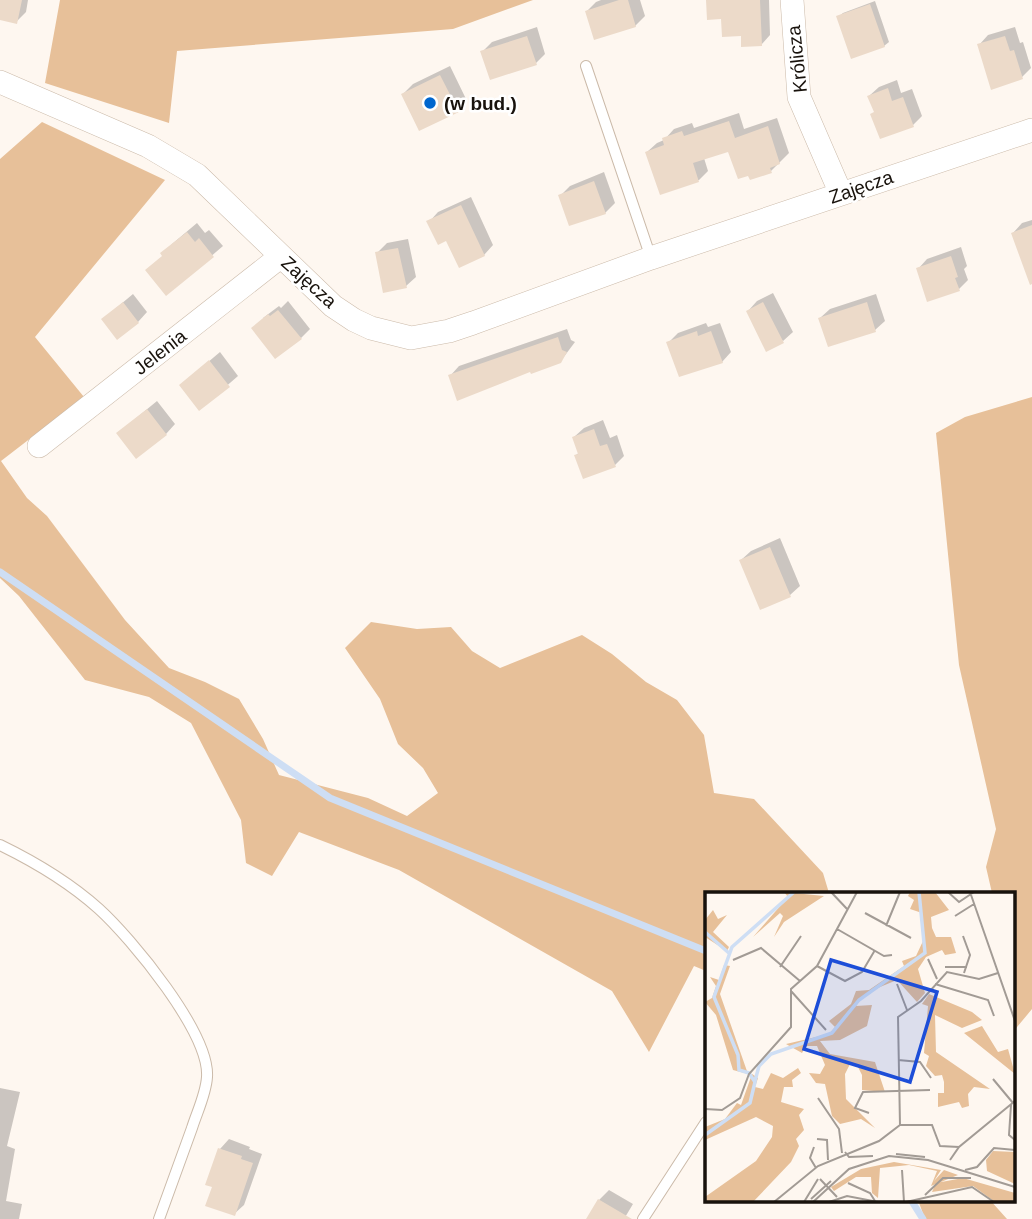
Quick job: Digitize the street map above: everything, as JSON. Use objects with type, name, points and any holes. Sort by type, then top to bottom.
[{"type":"street","name":"Królicza","points":[[792,0],[799,97],[841,194]]},
{"type":"street","name":"Zajęcza","points":[[0,82],[148,146],[197,175],[333,306],[371,327],[411,338],[449,331],[651,258],[1032,130]]},
{"type":"street","name":"Jelenia","points":[[39,446],[280,257]]},
{"type":"lane","points":[[586,66],[651,258]]},
{"type":"lane","points":[[0,845],[31,860],[99,910],[139,953],[198,1038],[205,1057],[207,1077],[201,1103],[159,1219]]},
{"type":"lane","points":[[643,1219],[705,1124]]},
{"type":"shaded area","points":[[60,0],[533,0],[453,29],[177,51],[169,123],[45,83]]},
{"type":"shaded area","points":[[42,122],[165,180],[35,337],[84,397],[1,461],[27,498],[47,516],[125,620],[169,668],[239,699],[263,739],[279,775],[368,798],[407,816],[438,793],[423,768],[398,744],[380,699],[345,648],[371,622],[417,629],[451,627],[472,651],[500,668],[582,635],[612,654],[646,682],[677,700],[704,735],[714,793],[754,799],[823,873],[829,892],[705,892],[705,971],[694,966],[649,1052],[612,991],[399,870],[299,832],[272,876],[246,863],[241,820],[191,723],[149,697],[85,680],[19,596],[0,578],[0,159]]},
{"type":"shaded area","points":[[1032,397],[1032,1009],[1014,1031],[1014,892],[992,892],[986,867],[996,829],[959,665],[936,433],[965,417]]},
{"type":"shaded area","points":[[919,1202],[992,1202],[1007,1219],[925,1219]]},
{"type":"building","points":[[0,0],[22,0],[17,24],[0,20]]},
{"type":"building","points":[[619,0],[628,0],[636,27],[594,40],[585,11]]},
{"type":"building","points":[[706,0],[760,0],[762,46],[741,47],[741,36],[722,37],[721,19],[707,20]]},
{"type":"building","points":[[870,4],[885,47],[851,59],[836,16]]},
{"type":"building","points":[[527,36],[537,65],[490,80],[480,51]]},
{"type":"building","points":[[1005,36],[1010,51],[1014,50],[1023,79],[991,90],[977,44]]},
{"type":"building","name":"(w bud.)","points":[[440,75],[459,112],[419,131],[401,94]]},
{"type":"building","points":[[888,88],[892,101],[903,97],[914,127],[880,139],[870,114],[874,112],[867,96]]},
{"type":"building","points":[[729,121],[735,138],[768,126],[780,164],[770,168],[772,173],[750,180],[748,176],[738,179],[728,152],[693,163],[699,182],[660,195],[645,152],[664,145],[662,138],[682,131],[684,136]]},
{"type":"building","points":[[594,181],[606,214],[569,226],[558,195]]},
{"type":"building","points":[[461,205],[485,256],[459,268],[446,241],[438,245],[426,221]]},
{"type":"building","points":[[1032,225],[1032,284],[1030,285],[1011,233]]},
{"type":"building","points":[[187,232],[195,242],[199,238],[214,257],[166,296],[145,270],[162,256],[160,253]]},
{"type":"building","points":[[398,248],[407,288],[383,293],[375,252]]},
{"type":"building","points":[[951,256],[960,291],[927,302],[916,268]]},
{"type":"building","points":[[123,302],[139,323],[117,340],[101,319]]},
{"type":"building","points":[[763,302],[784,343],[766,352],[746,311]]},
{"type":"building","points":[[867,302],[876,332],[828,347],[818,318]]},
{"type":"building","points":[[278,310],[302,339],[275,359],[251,328],[268,314],[270,316]]},
{"type":"building","points":[[697,331],[698,336],[711,331],[723,363],[679,377],[666,342]]},
{"type":"building","points":[[558,337],[562,350],[567,352],[561,363],[531,374],[530,372],[457,401],[448,375]]},
{"type":"building","points":[[209,360],[230,387],[199,411],[179,385]]},
{"type":"building","points":[[147,409],[167,435],[136,459],[116,433]]},
{"type":"building","points":[[594,429],[600,446],[607,444],[616,467],[583,479],[574,455],[578,454],[572,437]]},
{"type":"building","points":[[770,547],[791,597],[760,610],[739,560]]},
{"type":"building","points":[[218,1148],[242,1156],[241,1159],[253,1163],[235,1216],[205,1206],[212,1187],[205,1185]]},
{"type":"building","points":[[598,1199],[632,1219],[586,1219]]},
{"type":"waterway","points":[[0,572],[330,798],[705,951]]},
{"type":"waterway","points":[[912,1202],[923,1219]]},
{"type":"place","name":"(w bud.)","points":[[430,103]]}]
